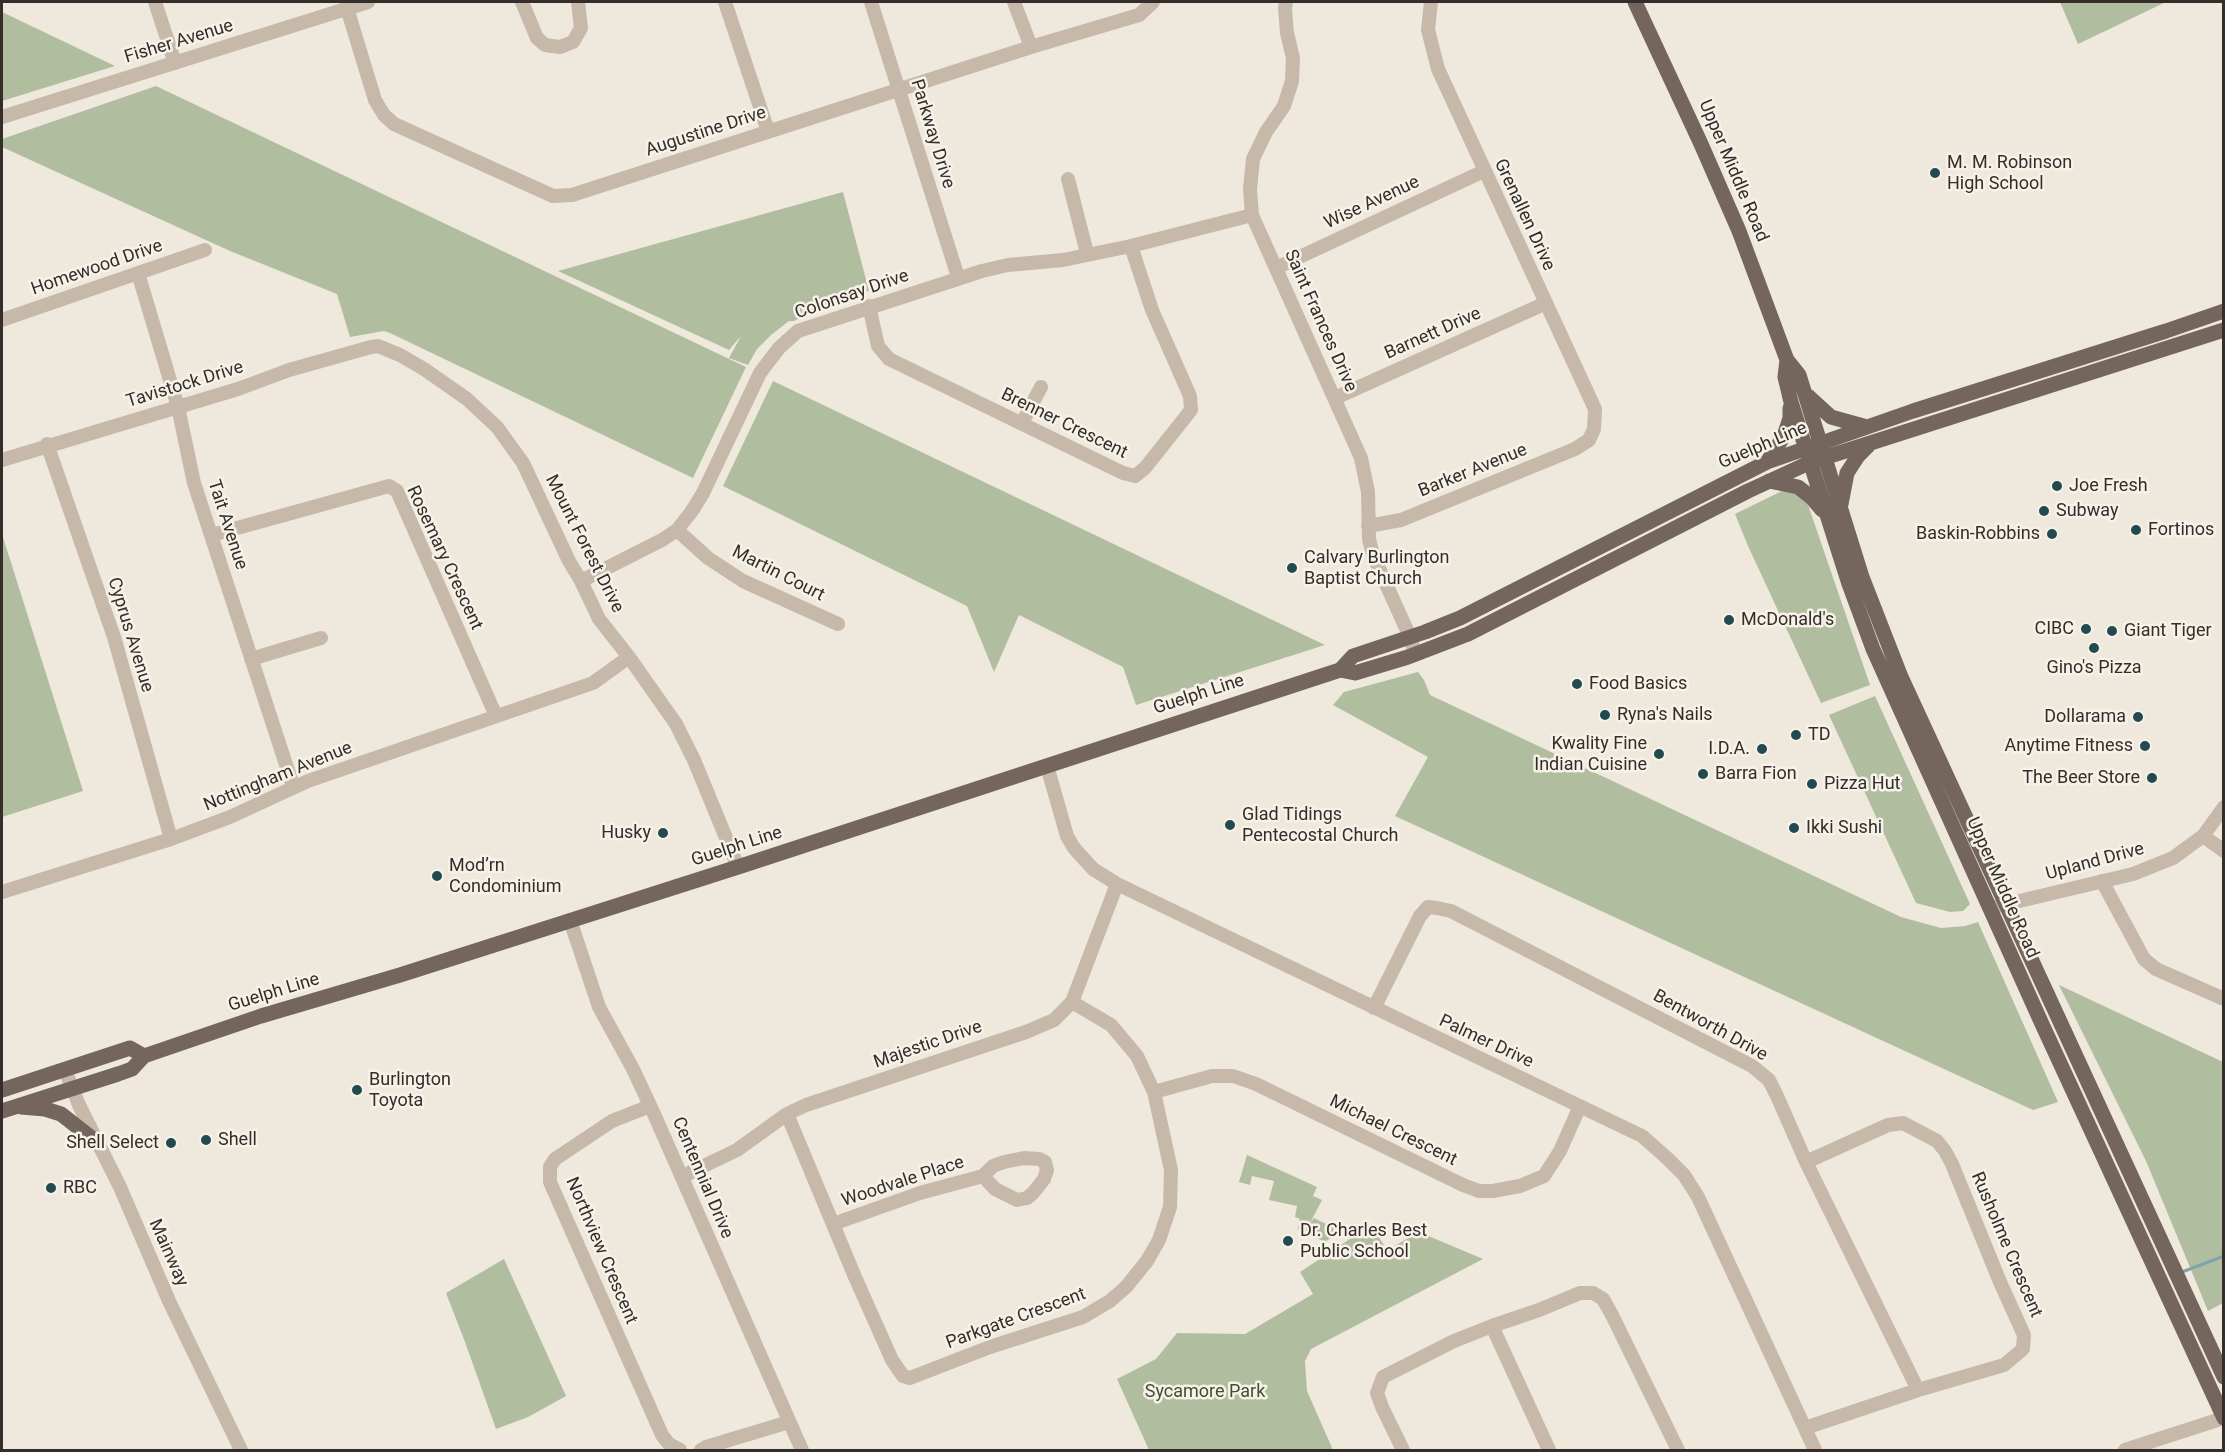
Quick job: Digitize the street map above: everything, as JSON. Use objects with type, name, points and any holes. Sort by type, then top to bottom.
[{"type":"main road","name":"Upper Middle Road","points":[[1635,2],[1739,231],[1787,360],[1799,375],[1805,393],[1815,453]]},
{"type":"main road","name":"Guelph Line","points":[[1340,670],[1355,673],[1468,634],[1769,481],[1815,453],[1867,427],[2223,310]]},
{"type":"main road","points":[[2193,321],[2199,338]]},
{"type":"main road","name":"Guelph Line","points":[[4,1110],[132,1069],[144,1056],[266,1014],[400,975],[570,921],[1340,670],[1353,656],[1460,618],[1767,462],[1870,444],[2223,330]]},
{"type":"main road","name":"Upper Middle Road","points":[[1787,360],[1785,377],[1791,402],[1815,453],[1834,513],[1901,676],[2223,1377]]},
{"type":"main road","points":[[1805,393],[1831,417],[1867,427]]},
{"type":"main road","points":[[1767,462],[1785,432],[1790,418],[1791,402]]},
{"type":"main road","points":[[1769,481],[1789,484],[1802,490],[1834,513],[1847,473],[1858,456],[1870,444]]},
{"type":"main road","name":"Upper Middle Road","points":[[1834,513],[1848,584],[1873,649],[2223,1418]]},
{"type":"main road","points":[[1579,578],[1594,549]]},
{"type":"main road","name":"Guelph Line","points":[[2,1090],[130,1048],[144,1056]]},
{"type":"main road","points":[[4,1110],[32,1107],[54,1112],[67,1117],[98,1143]]},
{"type":"street","points":[[155,2],[175,63]]},
{"type":"street","name":"Fisher Avenue","points":[[2,117],[368,2]]},
{"type":"street","points":[[522,2],[537,38],[545,45],[560,47],[573,42],[581,28],[581,11],[578,2]]},
{"type":"street","points":[[725,2],[768,131]]},
{"type":"street","name":"Parkway Drive","points":[[871,2],[958,277]]},
{"type":"street","points":[[1014,2],[1031,47]]},
{"type":"street","name":"Augustine Drive","points":[[347,8],[375,100],[384,115],[394,124],[553,196],[572,195],[1031,47],[1139,15],[1153,2]]},
{"type":"street","name":"Saint Frances Drive","points":[[1286,2],[1287,33],[1293,58],[1292,81],[1284,106],[1266,132],[1253,159],[1250,189],[1252,215],[1335,398],[1365,472],[1368,492],[1369,539],[1373,555],[1410,637],[1415,654]]},
{"type":"street","name":"Grenallen Drive","points":[[1431,2],[1428,30],[1438,69],[1595,409],[1594,429],[1589,440]]},
{"type":"street","name":"Wise Avenue","points":[[1276,268],[1484,171]]},
{"type":"street","points":[[1068,179],[1087,254]]},
{"type":"street","name":"Colonsay Drive","points":[[581,581],[677,530],[692,512],[703,493],[760,373],[779,348],[804,328],[958,277],[1008,265],[1063,260],[1131,246],[1252,215]]},
{"type":"street","name":"Brenner Crescent","points":[[869,306],[878,346],[889,359],[1135,477],[1145,468],[1191,410],[1190,396],[1152,310],[1131,246]]},
{"type":"street","name":"Homewood Drive","points":[[2,320],[205,250]]},
{"type":"street","name":"Tait Avenue","points":[[138,273],[178,407],[194,483],[293,786]]},
{"type":"street","name":"Barnett Drive","points":[[1335,398],[1546,303]]},
{"type":"street","name":"Tavistock Drive","points":[[2,460],[47,444],[237,390],[289,370],[378,346]]},
{"type":"street","name":"Mount Forest Drive","points":[[378,346],[424,369],[467,399],[497,427],[523,463],[599,620],[629,657],[676,724],[694,760],[738,867]]},
{"type":"street","points":[[1022,423],[1041,387]]},
{"type":"street","name":"Barker Avenue","points":[[1368,526],[1401,520],[1575,449],[1589,440]]},
{"type":"street","name":"Cyprus Avenue","points":[[47,444],[114,637],[171,839]]},
{"type":"street","name":"Rosemary Crescent","points":[[212,535],[389,486],[397,491],[496,716]]},
{"type":"street","name":"Martin Court","points":[[677,530],[708,558],[743,580],[838,624]]},
{"type":"street","points":[[251,659],[321,638]]},
{"type":"street","name":"Nottingham Avenue","points":[[2,892],[171,839],[230,817],[293,786],[593,683],[629,657]]},
{"type":"street","name":"Palmer Drive","points":[[1047,766],[1067,836],[1093,870],[1117,884],[1642,1136],[1684,1175],[1698,1197],[1815,1450]]},
{"type":"street","name":"Upland Drive","points":[[1990,908],[2133,874],[2174,858],[2203,836],[2223,807]]},
{"type":"street","points":[[2203,836],[2223,851]]},
{"type":"street","points":[[2102,881],[2144,958],[2156,969],[2223,999]]},
{"type":"street","name":"Majestic Drive","points":[[683,1178],[690,1172],[737,1150],[787,1114],[806,1105],[1026,1032],[1054,1020],[1072,1002],[1117,884]]},
{"type":"street","name":"Bentworth Drive","points":[[1374,1008],[1419,916],[1428,908],[1450,911],[1752,1066],[1769,1080],[1806,1162],[1918,1390]]},
{"type":"street","name":"Centennial Drive","points":[[570,921],[599,1007],[633,1069],[683,1178],[802,1450]]},
{"type":"street","name":"Parkgate Crescent","points":[[787,1114],[892,1360],[903,1376],[910,1378],[990,1347],[1083,1317],[1110,1301],[1126,1287],[1147,1261],[1159,1240],[1170,1207],[1171,1170],[1154,1092],[1137,1056],[1111,1025],[1072,1002]]},
{"type":"street","name":"Mainway","points":[[65,1070],[176,1314],[241,1450]]},
{"type":"street","name":"Michael Crescent","points":[[1154,1092],[1212,1076],[1233,1076],[1256,1084],[1479,1191],[1520,1186],[1544,1176],[1560,1151],[1580,1106]]},
{"type":"street","name":"Northview Crescent","points":[[650,1106],[612,1121],[555,1158],[550,1167],[550,1182],[662,1434],[669,1444],[680,1450]]},
{"type":"street","name":"Rusholme Crescent","points":[[1804,1428],[1918,1390],[2004,1365],[2023,1349],[2024,1335],[1952,1164],[1936,1141],[1903,1123],[1871,1131],[1842,1147],[1806,1162]]},
{"type":"street","name":"Woodvale Place","points":[[833,1224],[920,1193],[983,1176]]},
{"type":"street","points":[[1403,1450],[1377,1392],[1383,1377],[1454,1341],[1580,1293],[1593,1293],[1603,1299],[1678,1450]]},
{"type":"street","points":[[1492,1326],[1549,1450]]},
{"type":"street","points":[[2125,1450],[2223,1418]]},
{"type":"street","points":[[700,1450],[789,1422]]},
{"type":"green space","points":[[2060,2],[2166,2],[2078,44]]},
{"type":"green space","points":[[2,12],[115,66],[2,101]]},
{"type":"green space","points":[[156,86],[746,367],[693,478],[390,333],[384,331],[350,337],[337,294],[230,251],[2,147],[2,139]]},
{"type":"green space","points":[[843,192],[869,291],[818,308],[794,321],[789,321],[757,349],[748,365],[729,358],[741,336],[729,350],[558,271]]},
{"type":"green space","points":[[773,381],[1325,645],[1136,705],[1123,667],[1019,615],[994,672],[967,606],[723,486]]},
{"type":"green space","points":[[1782,491],[1793,493],[1807,502],[1870,685],[1821,703],[1735,514]]},
{"type":"green space","points":[[2,534],[83,791],[2,817]]},
{"type":"green space","points":[[1418,672],[1430,695],[1901,917],[1941,928],[1965,926],[1978,922],[2058,1102],[2033,1110],[1395,816],[1428,757],[1333,705],[1344,692]]},
{"type":"green space","points":[[1875,696],[1970,904],[1963,911],[1950,912],[1916,903],[1829,715]]},
{"type":"green space","points":[[2059,985],[2223,1062],[2223,1303],[2208,1311],[2146,1161]]},
{"type":"green space","points":[[1247,1155],[1317,1187],[1313,1196],[1322,1200],[1310,1223],[1314,1218],[1338,1230],[1336,1234],[1325,1242],[1298,1229],[1300,1219],[1295,1217],[1297,1206],[1269,1200],[1274,1181],[1252,1176],[1250,1185],[1239,1182]]},
{"type":"green space","name":"Sycamore Park","points":[[1371,1225],[1387,1250],[1419,1232],[1483,1259],[1311,1349],[1305,1361],[1307,1391],[1333,1450],[1149,1450],[1117,1379],[1156,1359],[1177,1333],[1245,1334],[1313,1294],[1300,1272]]},
{"type":"green space","points":[[504,1259],[566,1396],[528,1417],[496,1429],[446,1293]]},
{"type":"waterway","points":[[2182,1272],[2224,1256]]},
{"type":"place","name":"M. M. Robinson High School","points":[[1935,173]]},
{"type":"place","name":"Joe Fresh","points":[[2057,486]]},
{"type":"place","name":"Subway","points":[[2044,511]]},
{"type":"place","name":"Fortinos","points":[[2136,530]]},
{"type":"place","name":"Baskin-Robbins","points":[[2052,534]]},
{"type":"place","name":"Calvary Burlington Baptist Church","points":[[1292,568]]},
{"type":"place","name":"McDonald's","points":[[1729,620]]},
{"type":"place","name":"CIBC","points":[[2086,629]]},
{"type":"place","name":"Giant Tiger","points":[[2112,631]]},
{"type":"place","name":"Gino's Pizza","points":[[2094,648]]},
{"type":"place","name":"Food Basics","points":[[1577,684]]},
{"type":"place","name":"Ryna's Nails","points":[[1605,715]]},
{"type":"place","name":"Dollarama","points":[[2138,717]]},
{"type":"place","name":"TD","points":[[1796,735]]},
{"type":"place","name":"Anytime Fitness","points":[[2145,746]]},
{"type":"place","name":"I.D.A.","points":[[1762,749]]},
{"type":"place","name":"Kwality Fine Indian Cuisine","points":[[1659,754]]},
{"type":"place","name":"Barra Fion","points":[[1703,774]]},
{"type":"place","name":"The Beer Store","points":[[2152,778]]},
{"type":"place","name":"Pizza Hut","points":[[1812,784]]},
{"type":"place","name":"Glad Tidings Pentecostal Church","points":[[1230,825]]},
{"type":"place","name":"Ikki Sushi","points":[[1794,828]]},
{"type":"place","name":"Husky","points":[[663,833]]},
{"type":"place","name":"Mod’rn Condominium","points":[[437,876]]},
{"type":"place","name":"Burlington Toyota","points":[[357,1090]]},
{"type":"place","name":"Shell","points":[[206,1140]]},
{"type":"place","name":"Shell Select","points":[[171,1143]]},
{"type":"place","name":"RBC","points":[[51,1188]]},
{"type":"place","name":"Dr. Charles Best Public School","points":[[1288,1241]]}]
